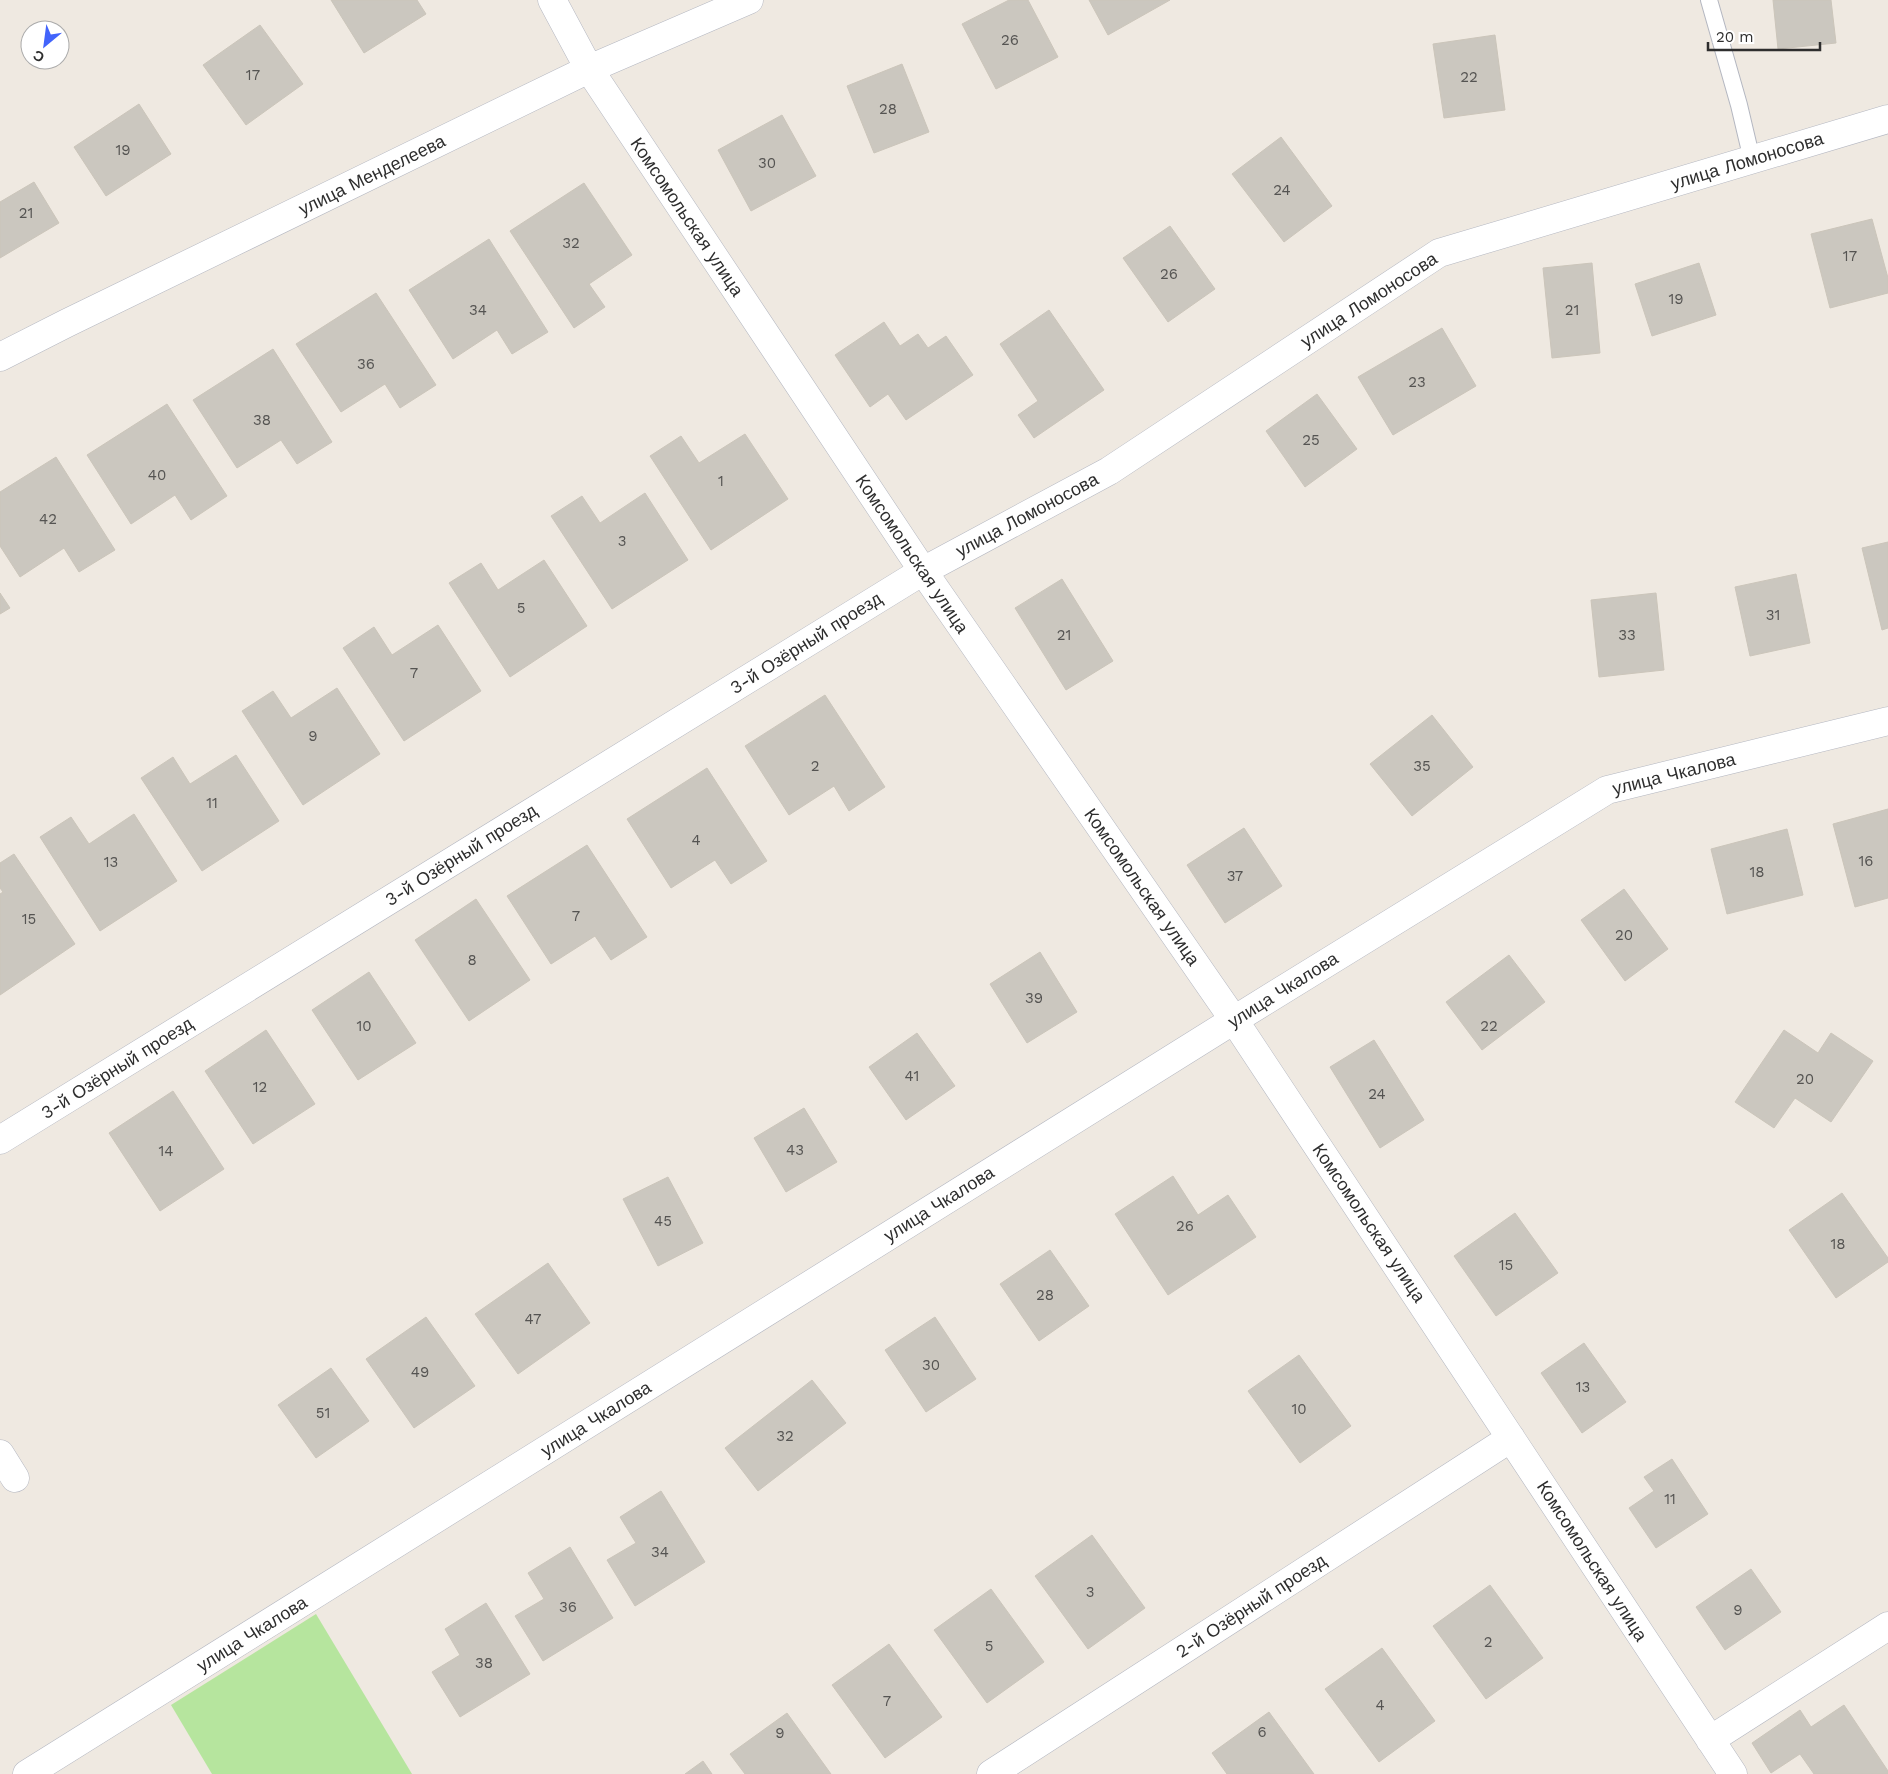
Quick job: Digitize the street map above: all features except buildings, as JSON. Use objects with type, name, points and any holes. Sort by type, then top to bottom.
[{"type":"street","name":"Комсомольская улица","points":[[552,0],[589,69],[923,570],[1234,1020],[1733,1774]]},
{"type":"street","name":"улица Менделеева","points":[[0,358],[76,318],[589,69],[748,0]]},
{"type":"street","name":"улица Ломоносова","points":[[923,570],[1109,471],[1439,252],[1888,119]]},
{"type":"street","name":"3-й Озёрный проезд","points":[[0,1140],[923,570]]},
{"type":"street","name":"улица Чкалова","points":[[27,1774],[1234,1020],[1607,790],[1888,721]]},
{"type":"street","name":"2-й Озёрный проезд","points":[[992,1774],[1511,1438]]},
{"type":"street","points":[[0,1454],[7,1482]]},
{"type":"street","points":[[1710,1740],[1888,1626]]},
{"type":"lane","points":[[1709,0],[1739,105],[1752,160]]},
{"type":"green space","points":[[316,1614],[412,1774],[212,1774],[171,1705]]}]
